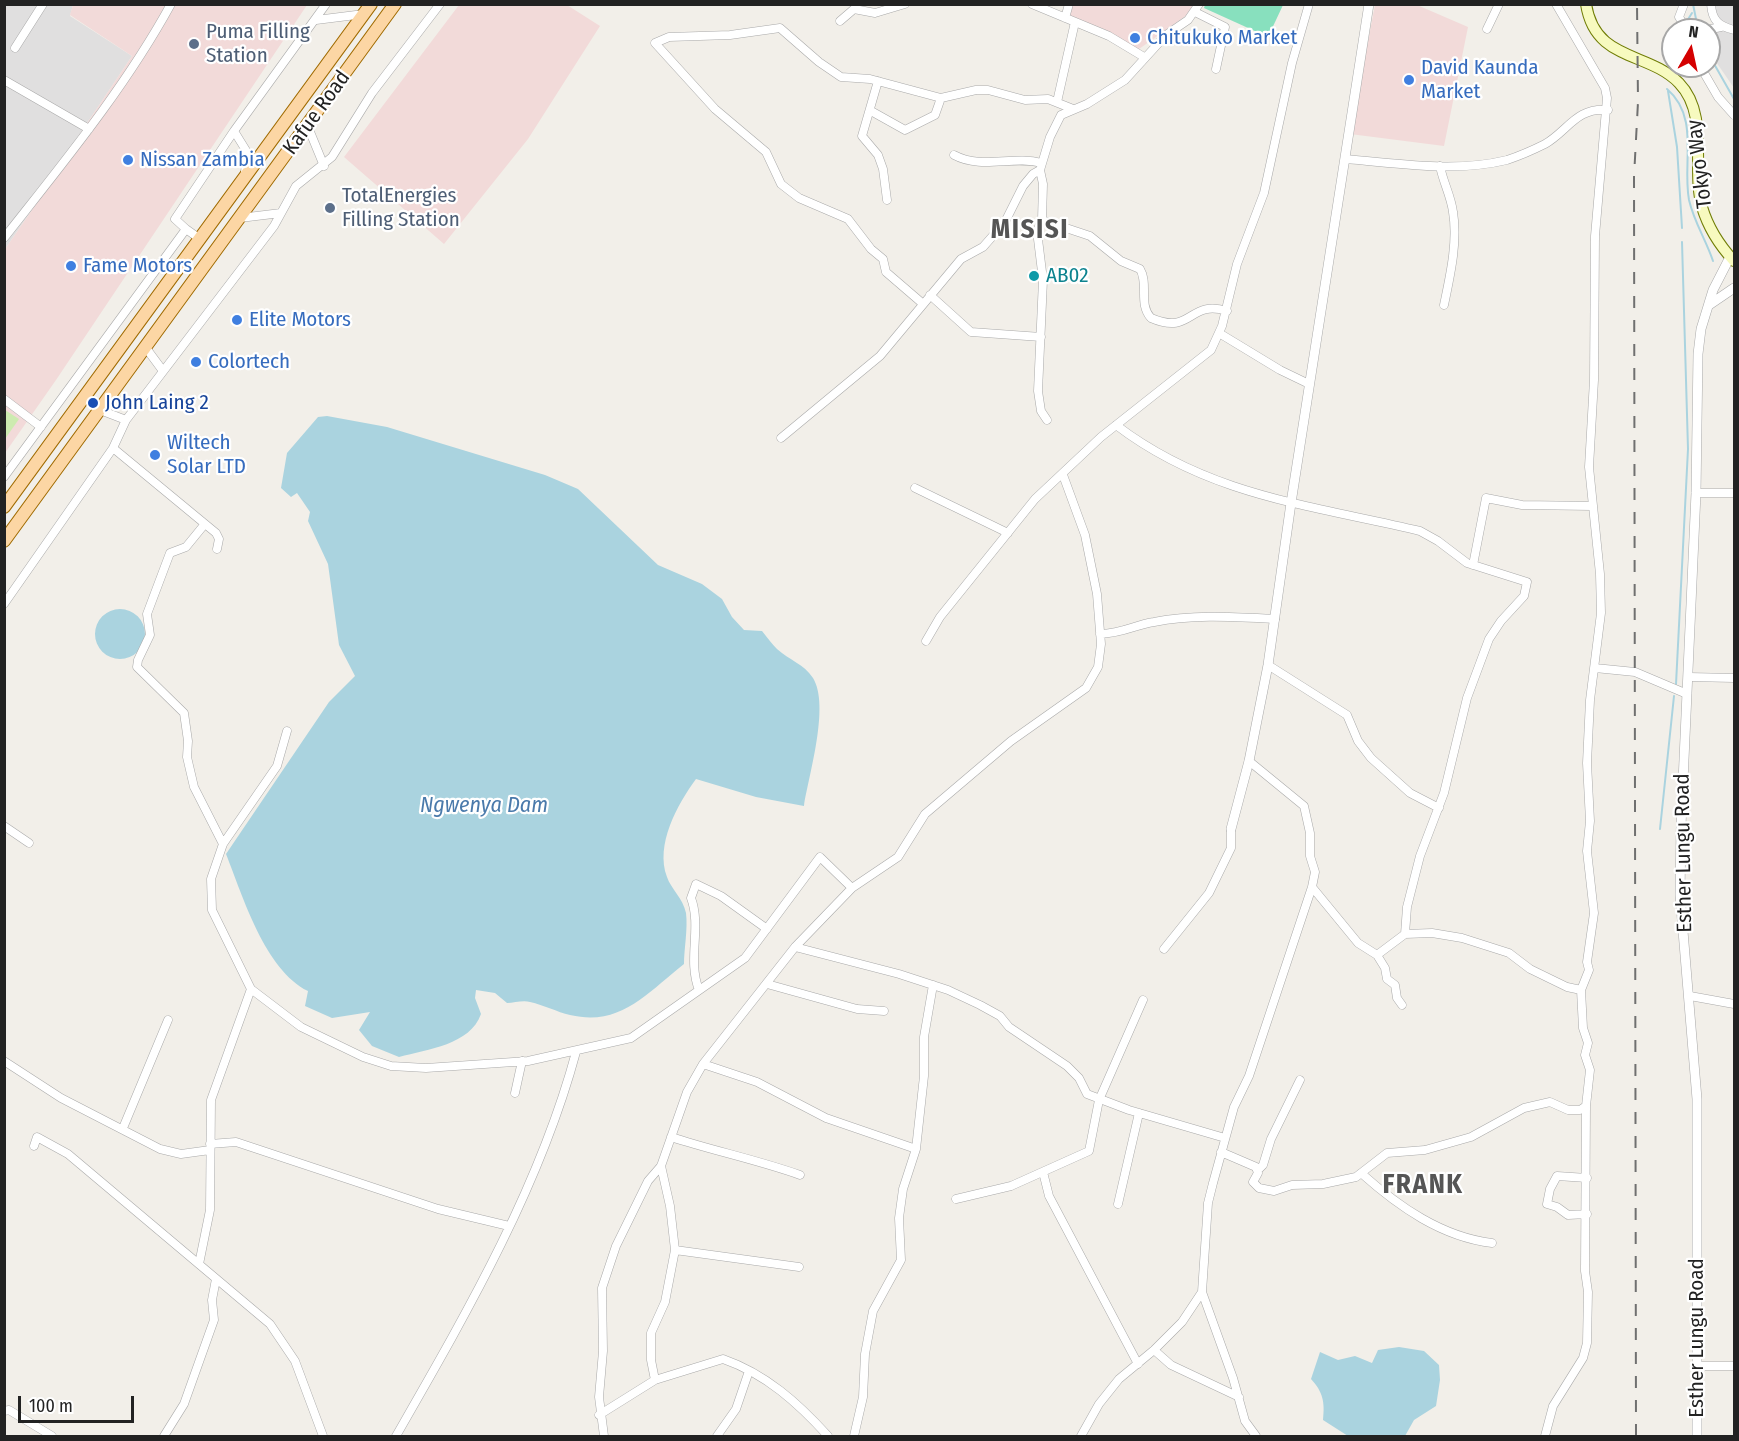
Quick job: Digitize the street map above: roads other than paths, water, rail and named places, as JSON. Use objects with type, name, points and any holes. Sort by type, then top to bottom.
[{"type":"main road","name":"Kafue Road","points":[[4,541],[308,127],[395,4]]},
{"type":"main road","name":"Tokyo Way","points":[[1586,4],[1594,26],[1606,43],[1618,52],[1667,73],[1680,84],[1690,98],[1697,129],[1702,205],[1710,229],[1732,259]]},
{"type":"main road","name":"Kafue Road","points":[[4,507],[368,9]]},
{"type":"street","points":[[15,48],[43,4]]},
{"type":"street","points":[[4,238],[89,129],[157,29],[171,4]]},
{"type":"street","points":[[200,239],[175,219],[234,131],[326,4]]},
{"type":"street","points":[[4,604],[113,448],[126,420],[281,213],[296,186],[324,166],[332,157],[372,93],[440,4]]},
{"type":"street","points":[[840,21],[854,9],[875,13],[905,4]]},
{"type":"street","points":[[1032,4],[1109,36],[1144,57]]},
{"type":"street","points":[[1065,18],[1069,4]]},
{"type":"street","points":[[926,641],[940,618],[1035,499],[1063,475],[1087,449],[1211,350],[1227,311],[1237,264],[1264,193],[1292,63],[1309,4]]},
{"type":"street","points":[[1164,949],[1209,893],[1232,848],[1231,829],[1249,761],[1268,665],[1290,503],[1369,4]]},
{"type":"street","points":[[1487,29],[1499,4]]},
{"type":"street","points":[[1545,1437],[1553,1406],[1583,1358],[1587,1343],[1586,1106],[1590,1070],[1585,1055],[1588,1043],[1583,1028],[1581,990],[1589,970],[1587,962],[1594,913],[1587,851],[1590,821],[1587,764],[1590,700],[1601,603],[1588,467],[1594,370],[1594,236],[1608,110],[1605,88],[1556,4]]},
{"type":"street","points":[[1680,18],[1684,4]]},
{"type":"street","points":[[1047,420],[1038,402],[1042,270],[1037,231],[1042,220],[1041,166],[1056,122],[1072,109],[1102,96],[1125,80],[1144,57],[1197,8],[1225,27],[1216,69]]},
{"type":"street","points":[[316,20],[368,9]]},
{"type":"street","points":[[1057,102],[1075,22]]},
{"type":"street","points":[[1721,27],[1734,30]]},
{"type":"street","points":[[922,303],[886,272],[883,259],[871,249],[848,219],[799,198],[785,188],[775,174],[766,152],[715,109],[655,43],[669,37],[730,35],[780,28],[840,78],[878,81],[941,98],[976,90],[988,90],[1025,100],[1042,98],[1072,109]]},
{"type":"street","points":[[1707,78],[1718,97],[1734,115]]},
{"type":"street","points":[[4,80],[89,129]]},
{"type":"street","points":[[878,81],[862,136],[878,155],[884,169],[887,200]]},
{"type":"street","points":[[871,111],[905,130],[935,115],[941,98]]},
{"type":"street","points":[[1345,159],[1440,166],[1481,164],[1520,155],[1546,143],[1563,127],[1590,110],[1608,110]]},
{"type":"street","points":[[308,127],[324,166]]},
{"type":"street","points":[[234,131],[247,152],[244,180]]},
{"type":"street","points":[[954,155],[971,163],[1025,159],[1041,166]]},
{"type":"street","points":[[781,438],[880,356],[961,259],[983,247],[1005,222],[1023,186],[1041,166]]},
{"type":"street","points":[[1440,166],[1450,200],[1454,227],[1444,306]]},
{"type":"street","points":[[240,218],[281,213]]},
{"type":"street","points":[[1042,220],[1089,236],[1121,261],[1140,269],[1144,280],[1145,308],[1151,318],[1177,323],[1191,319],[1197,311],[1204,308],[1227,311]]},
{"type":"street","points":[[4,477],[186,229]]},
{"type":"street","name":"Esther Lungu Road","points":[[1697,1437],[1696,1099],[1690,996],[1680,895],[1680,826],[1689,677],[1696,493],[1698,354],[1708,306],[1732,259]]},
{"type":"street","points":[[1708,306],[1734,288]]},
{"type":"street","points":[[930,296],[971,332],[1041,337]]},
{"type":"street","points":[[1219,333],[1280,370],[1309,384]]},
{"type":"street","points":[[146,348],[163,372]]},
{"type":"street","points":[[4,399],[41,427]]},
{"type":"street","points":[[100,410],[126,420]]},
{"type":"street","points":[[1116,425],[1142,444],[1204,477],[1236,489],[1290,503],[1420,531],[1473,564],[1525,579],[1528,588],[1489,639],[1467,698],[1453,763],[1439,808],[1420,856],[1407,908],[1405,934]]},
{"type":"street","points":[[31,441],[46,452]]},
{"type":"street","points":[[113,448],[216,533],[219,539],[217,549]]},
{"type":"street","points":[[604,1437],[599,1415],[603,1351],[602,1288],[616,1246],[648,1181],[661,1166],[687,1092],[703,1064],[795,947],[852,888],[898,857],[925,814],[994,755],[1086,688],[1098,667],[1100,634],[1097,594],[1085,535],[1063,475]]},
{"type":"street","points":[[915,488],[1008,534]]},
{"type":"street","points":[[1696,493],[1734,493]]},
{"type":"street","points":[[1473,564],[1486,498],[1522,505],[1592,506]]},
{"type":"street","points":[[204,525],[186,547],[170,553],[147,614],[150,635],[137,667],[184,713],[188,741],[187,757],[194,787],[223,844]]},
{"type":"street","points":[[1100,634],[1122,633],[1153,622],[1189,618],[1218,616],[1275,619]]},
{"type":"street","points":[[1268,665],[1347,715],[1358,741],[1371,758],[1410,794],[1439,808]]},
{"type":"street","points":[[1595,668],[1635,672],[1687,694]]},
{"type":"street","points":[[1689,677],[1734,678]]},
{"type":"street","points":[[287,731],[277,765],[223,844],[211,879],[212,910],[251,988],[301,1027],[363,1057],[391,1065],[426,1068],[522,1061],[576,1052],[631,1038],[744,958],[820,856],[852,888]]},
{"type":"street","points":[[1249,761],[1304,806],[1310,833],[1310,856],[1315,872],[1249,1076],[1234,1107],[1208,1203],[1202,1292],[1239,1397],[1245,1421],[1256,1437]]},
{"type":"street","points":[[4,826],[29,843]]},
{"type":"street","points":[[699,990],[693,963],[695,910],[691,898],[696,884],[720,896],[767,929]]},
{"type":"street","points":[[1312,887],[1358,943],[1377,955],[1385,968],[1387,979],[1395,986],[1397,998],[1402,1005]]},
{"type":"street","points":[[1377,955],[1405,934],[1432,933],[1470,940],[1509,953],[1530,969],[1567,987],[1581,990]]},
{"type":"street","points":[[795,947],[933,985],[999,1016],[1009,1027],[1067,1066],[1079,1078],[1087,1094],[1139,1113],[1225,1138]]},
{"type":"street","points":[[767,984],[857,1009],[884,1011]]},
{"type":"street","points":[[854,1437],[863,1397],[865,1354],[873,1311],[901,1260],[898,1218],[903,1189],[916,1149],[924,1076],[924,1037],[933,985]]},
{"type":"street","points":[[199,1264],[210,1210],[211,1100],[251,988]]},
{"type":"street","points":[[1690,996],[1734,1004]]},
{"type":"street","points":[[956,1199],[1011,1186],[1089,1151],[1099,1100],[1143,1000]]},
{"type":"street","points":[[123,1128],[168,1020]]},
{"type":"street","points":[[396,1437],[441,1359],[509,1226],[550,1129],[576,1052]]},
{"type":"street","points":[[4,1061],[61,1098],[160,1149],[181,1154],[210,1147],[222,1141],[243,1144],[438,1209],[509,1226]]},
{"type":"street","points":[[515,1093],[522,1061]]},
{"type":"street","points":[[703,1064],[758,1082],[806,1105],[826,1118],[916,1149]]},
{"type":"street","points":[[1300,1080],[1271,1139],[1263,1165],[1253,1182],[1259,1188],[1274,1191],[1292,1185],[1323,1184],[1361,1173],[1381,1156],[1398,1150],[1425,1150],[1471,1137],[1524,1108],[1550,1102],[1568,1110],[1580,1110],[1586,1106]]},
{"type":"street","points":[[1118,1203],[1139,1113]]},
{"type":"street","points":[[34,1146],[37,1137],[68,1154],[270,1324],[296,1361],[323,1437]]},
{"type":"street","points":[[671,1137],[713,1151],[762,1161],[800,1175]]},
{"type":"street","points":[[1221,1152],[1259,1169]]},
{"type":"street","points":[[655,1380],[651,1360],[651,1333],[665,1302],[675,1250],[670,1206],[661,1166]]},
{"type":"street","points":[[1043,1172],[1049,1196],[1138,1364]]},
{"type":"street","points":[[1361,1173],[1432,1226],[1470,1240],[1492,1243]]},
{"type":"street","points":[[1587,1178],[1557,1176],[1550,1189],[1547,1204],[1557,1207],[1568,1215],[1587,1214]]},
{"type":"street","points":[[675,1250],[800,1267]]},
{"type":"street","points":[[165,1437],[184,1404],[214,1320],[212,1300],[216,1279]]},
{"type":"street","points":[[1081,1437],[1099,1404],[1119,1379],[1154,1350],[1192,1309],[1202,1292]]},
{"type":"street","points":[[1154,1350],[1171,1365],[1239,1397]]},
{"type":"street","points":[[599,1415],[655,1380],[723,1359],[749,1371],[796,1401],[828,1437]]},
{"type":"street","points":[[1698,1366],[1734,1366]]},
{"type":"street","points":[[717,1437],[736,1409],[749,1371]]},
{"type":"street","points":[[4,1411],[9,1410],[52,1437]]},
{"type":"water","name":"Ngwenya Dam","points":[[327,416],[387,427],[545,475],[578,489],[658,565],[702,584],[722,599],[732,617],[744,630],[762,631],[777,649],[805,669],[813,678],[818,690],[819,722],[804,806],[756,797],[696,779],[675,813],[664,852],[667,877],[686,913],[684,964],[645,996],[619,1012],[588,1017],[570,1015],[527,1001],[507,1003],[495,993],[476,990],[475,998],[481,1014],[468,1033],[447,1044],[399,1057],[372,1046],[359,1030],[370,1012],[332,1018],[305,1006],[308,991],[293,981],[279,967],[257,931],[226,854],[329,702],[355,676],[339,645],[328,564],[308,521],[310,512],[297,493],[291,497],[281,488],[287,453],[318,417]]},
{"type":"water","points":[[125,609],[138,616],[144,624],[144,644],[138,652],[130,658],[115,659],[102,652],[96,644],[95,629],[102,616],[110,610]]},
{"type":"water","points":[[1399,1347],[1424,1351],[1439,1365],[1440,1380],[1436,1406],[1414,1420],[1405,1436],[1348,1436],[1323,1420],[1322,1398],[1311,1379],[1320,1352],[1338,1360],[1355,1356],[1372,1363],[1378,1350]]},
{"type":"waterway","points":[[1693,4],[1696,18]]},
{"type":"waterway","points":[[1689,18],[1692,13]]},
{"type":"waterway","points":[[1721,76],[1734,99]]},
{"type":"waterway","points":[[1667,89],[1677,100],[1687,127],[1689,200],[1713,261]]},
{"type":"waterway","points":[[1668,91],[1677,147],[1682,228]]},
{"type":"waterway","points":[[1676,684],[1688,449],[1682,242]]},
{"type":"waterway","points":[[1660,829],[1674,696]]},
{"type":"railway","points":[[1636,1436],[1634,177],[1638,102],[1637,4]]},
{"type":"place","name":"Chitukuko Market","points":[[1135,38]]},
{"type":"place","name":"Puma Filling Station","points":[[194,44]]},
{"type":"place","name":"David Kaunda Market","points":[[1409,80]]},
{"type":"place","name":"Nissan Zambia","points":[[128,160]]},
{"type":"place","name":"TotalEnergies Filling Station","points":[[330,208]]},
{"type":"place","name":"Fame Motors","points":[[71,266]]},
{"type":"place","name":"AB02","points":[[1034,276]]},
{"type":"place","name":"Elite Motors","points":[[237,320]]},
{"type":"place","name":"Colortech","points":[[196,362]]},
{"type":"place","name":"John Laing 2","points":[[93,403]]},
{"type":"place","name":"Wiltech Solar LTD","points":[[155,455]]},
{"type":"district","name":"MISISI","points":[[1030,230]]},
{"type":"district","name":"FRANK","points":[[1423,1185]]}]
